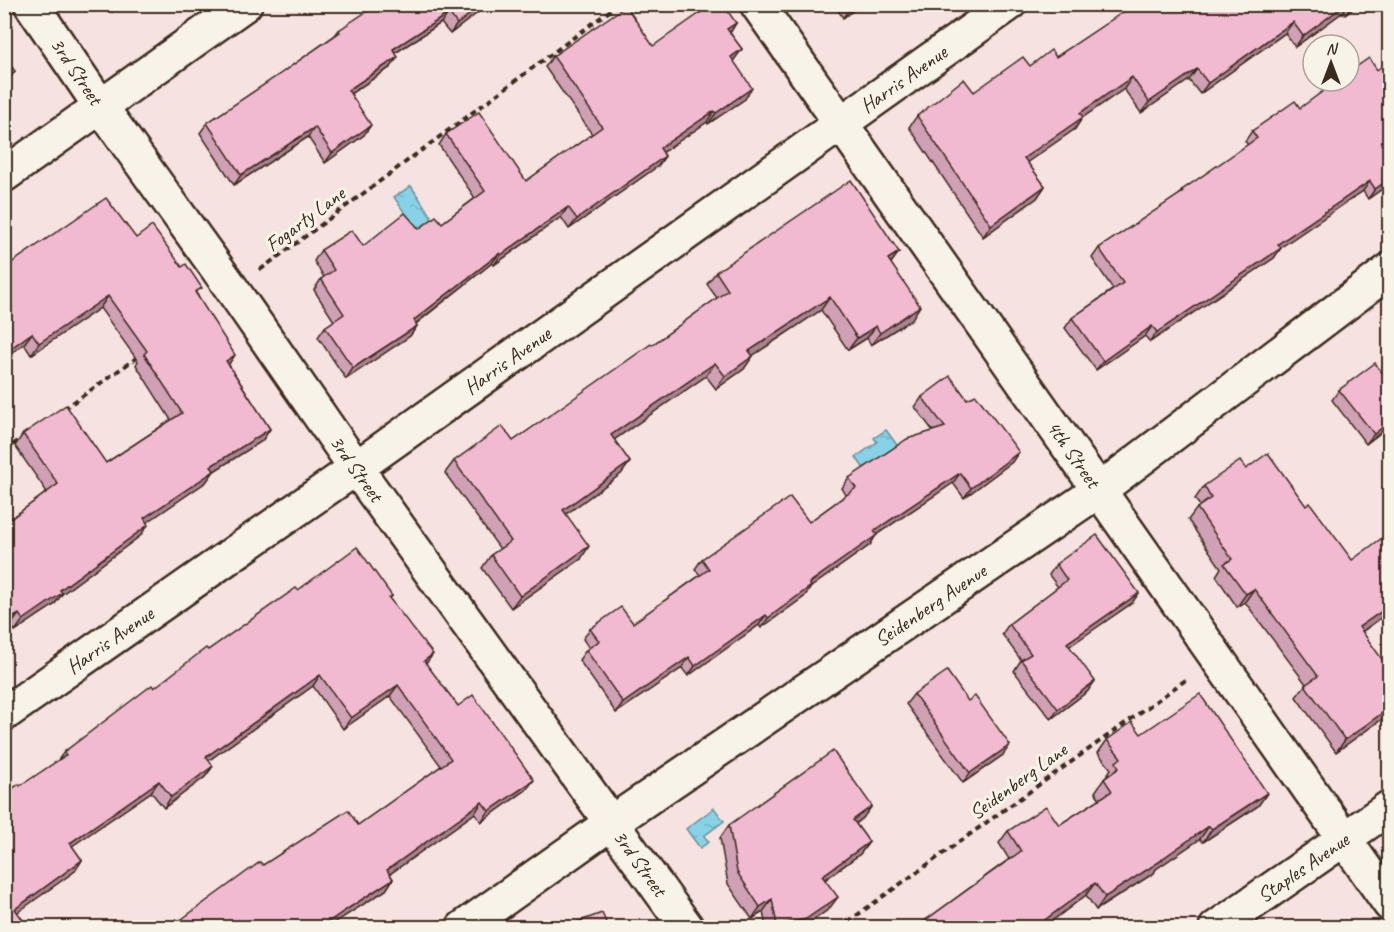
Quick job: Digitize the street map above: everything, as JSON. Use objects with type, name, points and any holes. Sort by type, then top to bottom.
[{"type":"street","name":"3rd Street","points":[[31,4],[356,468],[687,927]]},
{"type":"street","points":[[4,175],[245,4]]},
{"type":"street","name":"4th Street","points":[[757,4],[1389,904]]},
{"type":"street","name":"Harris Avenue","points":[[4,714],[356,468],[1009,4]]},
{"type":"street","name":"Seidenberg Avenue","points":[[463,927],[611,823],[1098,491],[1389,270]]},
{"type":"street","name":"Staples Avenue","points":[[1216,927],[1389,807]]},
{"type":"path","name":"Fogarty Lane","points":[[233,290],[619,4]]},
{"type":"path","points":[[62,411],[147,351]]},
{"type":"path","points":[[4,451],[24,438]]},
{"type":"path","name":"Seidenberg Lane","points":[[839,927],[1216,658]]},
{"type":"water","points":[[411,186],[433,219],[416,230],[394,197]]},
{"type":"water","points":[[886,430],[900,449],[866,472],[856,457],[877,442],[874,438]]},
{"type":"water","points":[[714,808],[724,821],[704,836],[709,842],[700,848],[686,829]]},
{"type":"building","points":[[378,4],[483,4],[457,24],[449,13],[393,49],[398,57],[348,90],[371,125],[332,153],[315,127],[241,175],[207,123]]},
{"type":"building","points":[[713,4],[723,4],[736,23],[727,29],[742,49],[731,57],[752,88],[660,148],[665,156],[577,219],[568,207],[501,255],[500,253],[414,320],[417,326],[353,368],[325,327],[344,314],[321,279],[334,270],[321,250],[352,230],[363,246],[405,213],[419,229],[436,216],[442,223],[485,191],[446,134],[479,112],[526,181],[602,127],[553,56],[626,6],[653,46]]},
{"type":"building","points":[[1135,4],[1346,4],[1307,33],[1301,33],[1293,22],[1208,83],[1197,69],[1149,102],[1132,77],[1080,113],[1083,117],[1024,158],[1045,186],[991,225],[917,116],[964,79],[974,92],[1023,57],[1030,66],[1051,50],[1056,57]]},
{"type":"building","points":[[4,57],[15,71],[4,79]]},
{"type":"building","points":[[1369,58],[1377,70],[1389,60],[1389,179],[1375,189],[1370,181],[1278,244],[1281,248],[1157,332],[1152,326],[1103,361],[1072,318],[1123,283],[1099,248],[1183,192],[1182,190],[1257,138],[1252,131],[1295,101],[1300,108],[1321,93],[1361,93],[1361,64]]},
{"type":"building","points":[[851,180],[899,252],[888,259],[920,306],[880,333],[876,326],[857,338],[830,297],[749,351],[753,356],[725,376],[715,363],[611,435],[630,462],[563,510],[589,546],[520,596],[491,555],[511,541],[454,461],[502,426],[513,441],[652,345],[728,290],[716,272]]},
{"type":"building","points":[[106,198],[136,238],[152,226],[182,267],[186,264],[202,288],[195,292],[235,355],[226,361],[270,429],[211,466],[214,471],[144,518],[148,525],[60,590],[62,593],[23,620],[19,614],[4,623],[4,522],[58,484],[23,434],[66,405],[106,463],[182,413],[144,354],[147,351],[108,296],[39,343],[32,333],[4,353],[4,268]]},
{"type":"building","points":[[1375,363],[1389,382],[1389,422],[1374,434],[1339,390]]},
{"type":"building","points":[[950,376],[967,399],[976,395],[1019,452],[971,488],[960,473],[874,531],[877,535],[809,583],[811,586],[768,618],[766,615],[695,666],[689,657],[623,703],[586,650],[599,641],[590,629],[621,607],[633,623],[709,569],[702,559],[790,497],[809,522],[856,488],[849,478],[907,439],[945,427],[922,397]]},
{"type":"building","points":[[1268,453],[1306,506],[1310,503],[1352,560],[1389,533],[1389,606],[1359,627],[1389,669],[1389,708],[1345,740],[1305,685],[1318,676],[1254,589],[1246,594],[1224,564],[1232,559],[1197,508],[1211,498],[1204,486],[1240,461],[1246,469]]},
{"type":"building","points":[[1097,535],[1139,593],[1067,643],[1095,681],[1058,709],[1021,660],[1031,654],[1009,624],[1067,580],[1056,564]]},
{"type":"building","points":[[357,547],[392,596],[389,598],[433,654],[424,661],[458,706],[473,695],[534,780],[489,811],[482,802],[387,870],[393,879],[321,927],[171,927],[260,862],[263,865],[348,810],[358,825],[451,759],[398,685],[351,718],[320,675],[206,757],[213,766],[171,797],[159,781],[70,843],[82,860],[15,909],[28,927],[4,927],[4,795],[66,755],[64,752],[152,685],[154,688],[206,648],[208,650],[296,588],[298,590]]},
{"type":"building","points":[[947,671],[968,701],[975,696],[1010,745],[970,773],[914,694]]},
{"type":"building","points":[[1200,694],[1267,793],[1212,829],[1209,826],[1105,897],[1095,883],[1035,927],[921,927],[925,924],[923,922],[1021,851],[1008,831],[1046,806],[1059,825],[1112,791],[1104,779],[1119,768],[1116,762],[1121,758],[1107,740],[1132,722],[1141,734]]},
{"type":"building","points":[[833,751],[872,806],[853,820],[869,842],[822,876],[838,897],[806,919],[777,925],[772,899],[760,907],[737,872],[729,825]]},
{"type":"building","points":[[602,913],[608,927],[573,927],[572,924]]},
{"type":"building","points":[[1317,921],[1320,927],[1307,927]]}]
